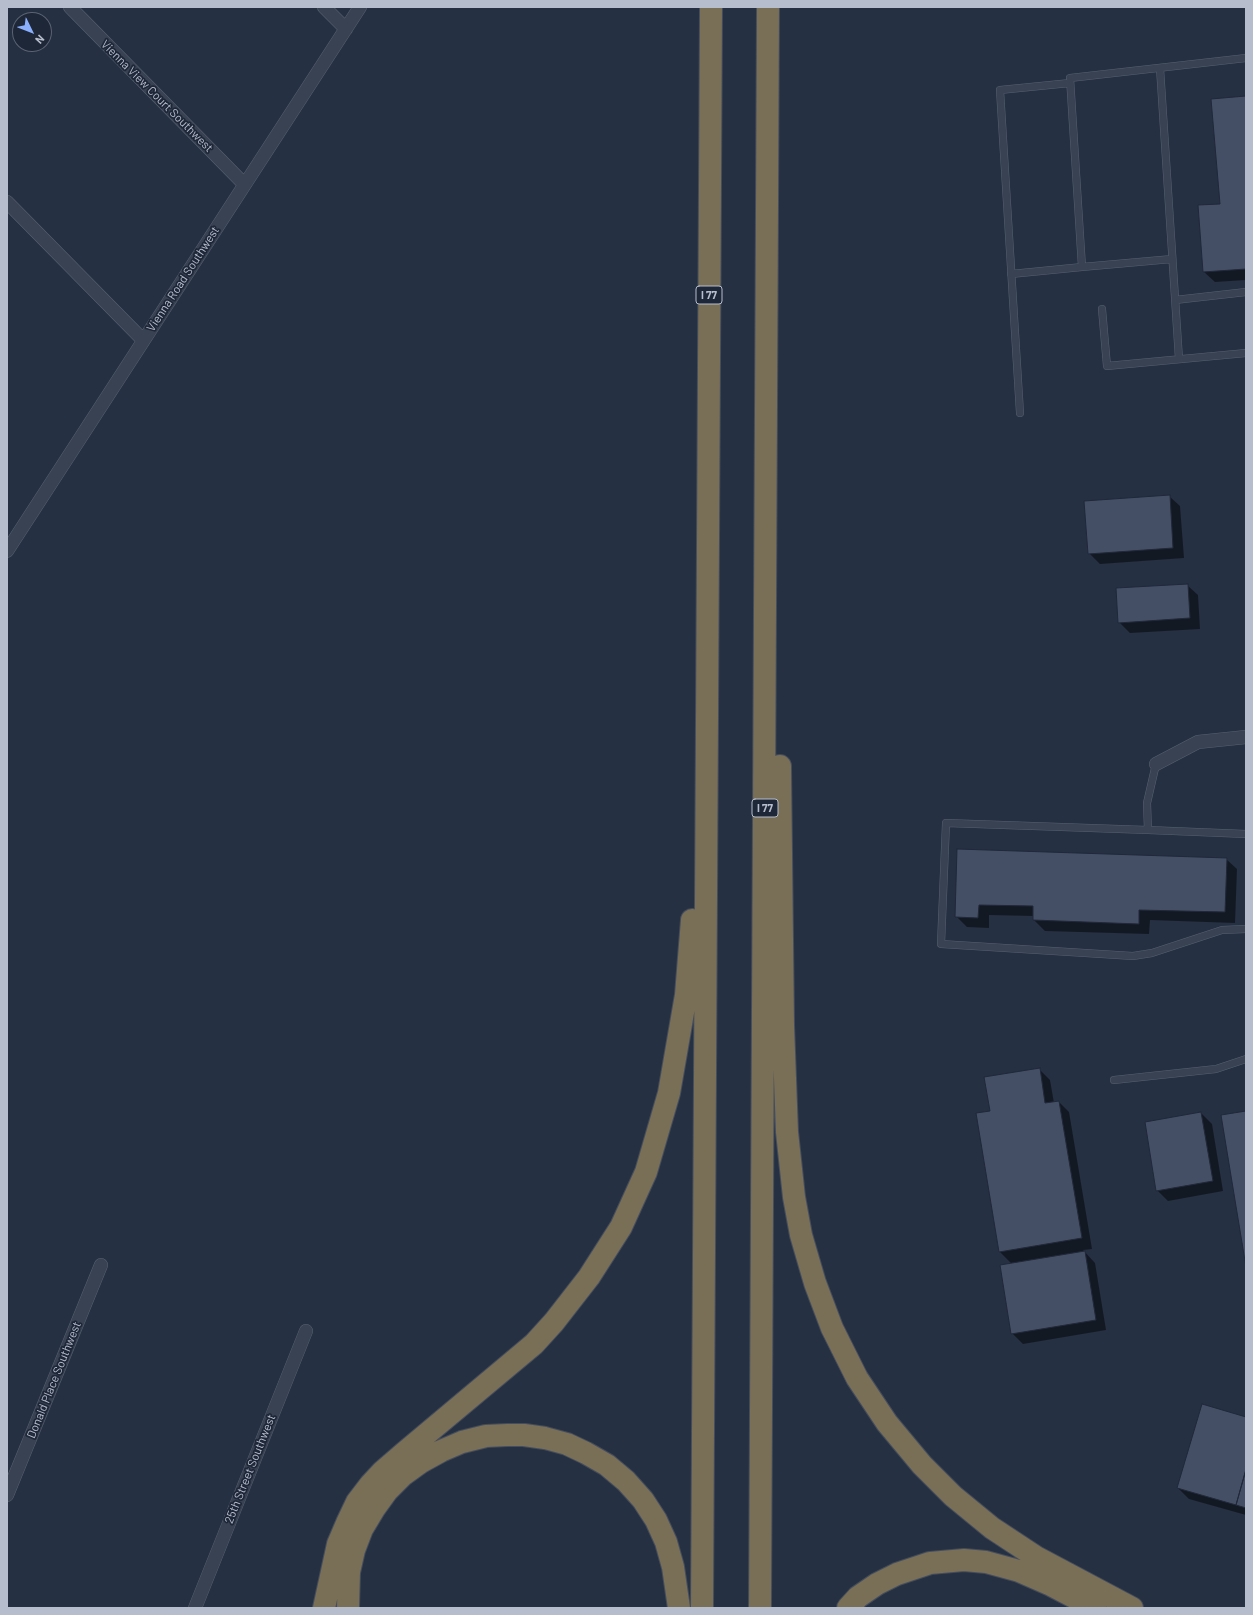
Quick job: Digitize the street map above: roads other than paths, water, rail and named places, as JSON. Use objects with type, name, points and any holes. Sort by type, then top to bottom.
[{"type":"highway","name":"I 77","points":[[702,1608],[711,7]]},
{"type":"highway","name":"I 77","points":[[760,1608],[768,7]]},
{"type":"highway","points":[[766,421],[778,576],[785,1092],[787,1132],[794,1197],[801,1235],[815,1283],[837,1339],[857,1378],[904,1446],[939,1484],[973,1514],[1012,1542],[1036,1557],[1132,1608]]},
{"type":"highway","points":[[324,1608],[338,1544],[346,1523],[357,1502],[370,1485],[405,1452],[534,1344],[554,1322],[589,1277],[621,1227],[646,1172],[670,1094],[688,976],[692,895],[696,596],[708,530]]},
{"type":"highway","points":[[348,1608],[349,1572],[354,1550],[362,1529],[374,1509],[387,1492],[403,1475],[441,1451],[486,1436],[507,1434],[545,1438],[567,1444],[586,1452],[602,1462],[626,1481],[643,1500],[656,1520],[666,1542],[673,1567],[679,1608]]},
{"type":"highway","points":[[848,1608],[858,1597],[877,1584],[897,1574],[918,1566],[952,1560],[997,1564],[1019,1570],[1095,1608]]},
{"type":"highway","points":[[1051,1585],[1081,1608]]},
{"type":"street","name":"Vienna View Court Southwest","points":[[70,7],[244,184]]},
{"type":"street","points":[[324,7],[346,29]]},
{"type":"street","name":"Vienna Road Southwest","points":[[7,551],[360,7]]},
{"type":"street","points":[[7,202],[143,340]]},
{"type":"street","points":[[1156,764],[1198,742],[1246,737]]},
{"type":"street","name":"Donald Place Southwest","points":[[7,1495],[101,1265]]},
{"type":"street","name":"25th Street Southwest","points":[[195,1608],[306,1331]]},
{"type":"lane","points":[[1082,267],[1070,78],[1246,58]]},
{"type":"lane","points":[[1160,68],[1179,359]]},
{"type":"lane","points":[[1020,413],[1000,90],[1070,83]]},
{"type":"lane","points":[[1011,274],[1172,259]]},
{"type":"lane","points":[[1175,300],[1246,292]]},
{"type":"lane","points":[[1102,309],[1107,366],[1246,353]]},
{"type":"lane","points":[[1148,830],[1147,803],[1156,764]]},
{"type":"lane","points":[[1246,834],[946,823],[941,944],[1133,956],[1152,953],[1222,930],[1246,929]]},
{"type":"lane","points":[[1114,1080],[1216,1069],[1246,1059]]}]
